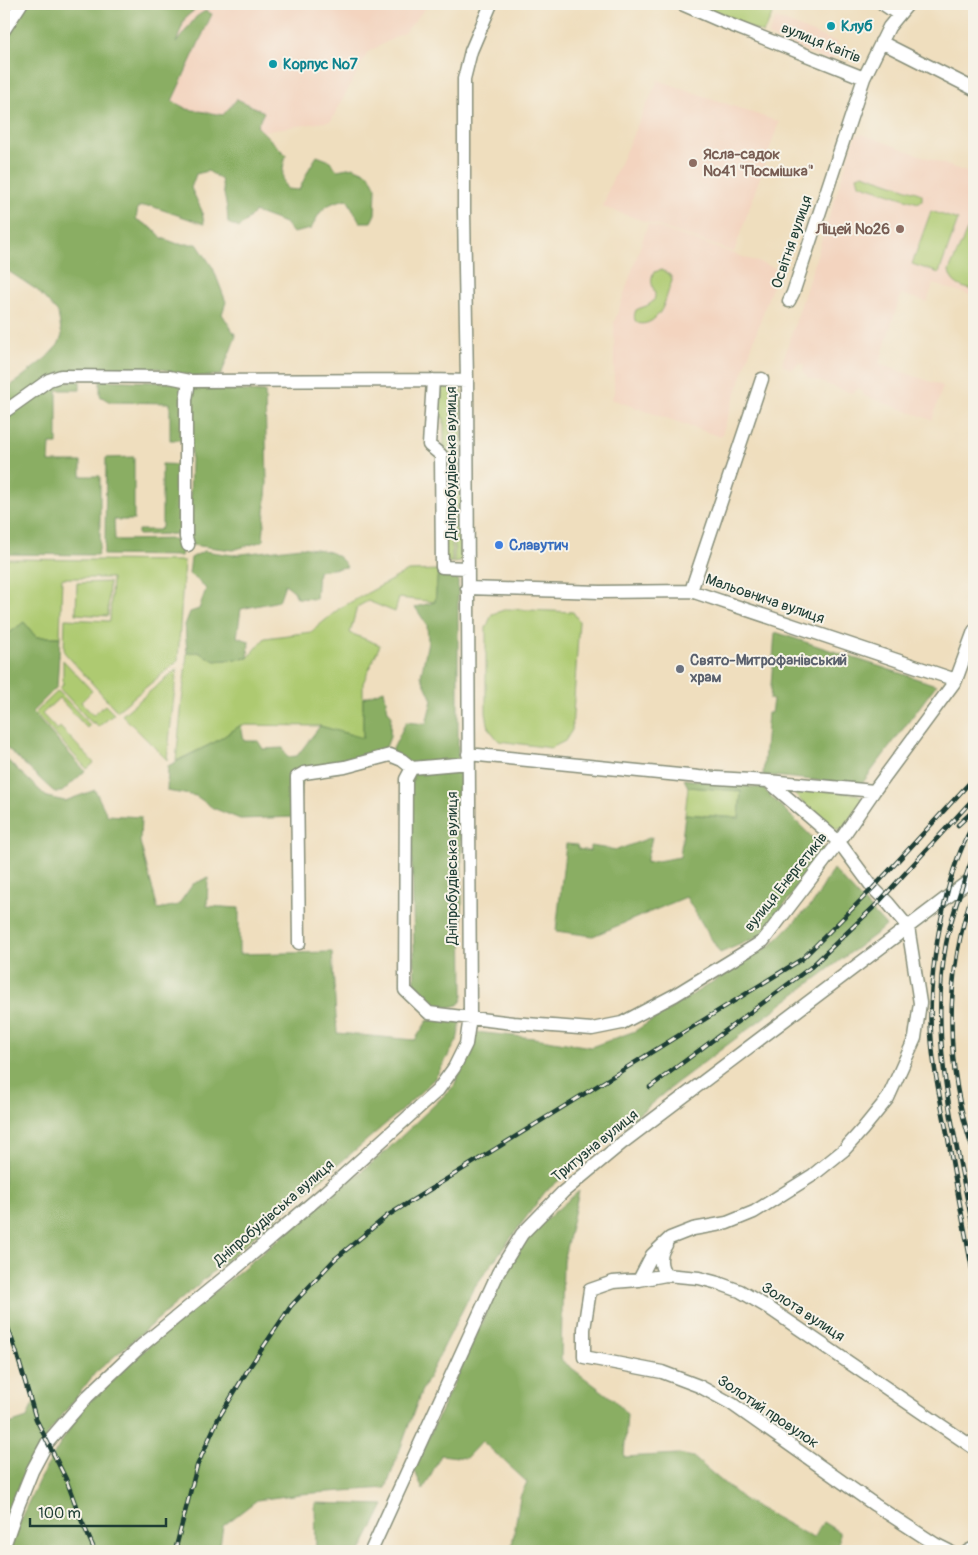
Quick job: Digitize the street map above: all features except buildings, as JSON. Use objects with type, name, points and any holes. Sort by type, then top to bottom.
[{"type":"street","points":[[4,30],[21,4]]},
{"type":"street","name":"Дніпробудівська вулиця","points":[[4,1546],[32,1471],[47,1443],[87,1397],[141,1346],[317,1199],[438,1090],[454,1068],[466,1044],[470,1017],[464,79],[472,51],[491,4]]},
{"type":"street","name":"вулиця Квітів","points":[[682,4],[864,78]]},
{"type":"street","points":[[883,4],[898,14]]},
{"type":"street","name":"Освітня вулиця","points":[[789,301],[864,78],[889,27],[908,4]]},
{"type":"street","name":"вулиця Квітів","points":[[881,42],[974,89]]},
{"type":"street","points":[[4,412],[49,380],[61,376],[169,377],[189,381],[433,380],[467,382]]},
{"type":"street","points":[[691,591],[762,379]]},
{"type":"street","points":[[433,380],[429,445],[441,455],[442,567],[467,568]]},
{"type":"street","points":[[188,545],[186,537],[186,400],[189,381]]},
{"type":"street","name":"Мальовнича вулиця","points":[[467,588],[600,592],[691,591],[956,680]]},
{"type":"street","name":"вулиця Енергетиків","points":[[412,768],[406,779],[405,990],[428,1013],[514,1023],[592,1029],[622,1023],[674,995],[763,941],[956,680],[974,631]]},
{"type":"street","points":[[299,943],[297,777],[304,773],[345,767],[390,755],[402,760],[412,768],[468,759],[699,777],[768,780],[874,791]]},
{"type":"street","points":[[639,1280],[652,1255],[670,1238],[693,1229],[727,1223],[754,1212],[813,1175],[844,1150],[888,1098],[916,1038],[920,1003],[908,927],[873,888],[838,842],[768,780]]},
{"type":"street","name":"Тритузна вулиця","points":[[371,1551],[498,1273],[522,1234],[563,1192],[622,1143],[974,877]]},
{"type":"street","points":[[666,1275],[662,1270],[660,1260],[662,1250],[670,1238]]},
{"type":"street","name":"Золота вулиця","points":[[590,1290],[614,1282],[666,1275],[699,1278],[740,1292],[769,1308],[974,1448]]},
{"type":"street","name":"Золотий провулок","points":[[590,1290],[584,1329],[584,1357],[662,1372],[699,1386],[738,1409],[875,1505],[949,1551]]},
{"type":"street","points":[[968,1551],[974,1548]]},
{"type":"shaded area","points":[[188,4],[429,4],[405,32],[368,52],[331,121],[250,133],[166,107],[175,15]]},
{"type":"shaded area","points":[[776,18],[839,43],[831,62],[768,36]]},
{"type":"shaded area","name":"Ясла-садок №41 \"Посмішка\"","points":[[658,80],[779,122],[734,252],[603,207],[610,185]]},
{"type":"shaded area","name":"Ліцей №26","points":[[862,134],[974,175],[974,296],[933,284],[927,302],[901,294],[879,364],[943,386],[932,420],[865,396],[859,388],[852,393],[807,377],[803,371],[804,364],[799,363],[790,369],[782,364],[855,136]]},
{"type":"shaded area","points":[[648,224],[778,269],[721,437],[611,399],[614,393],[614,323]]},
{"type":"green space","points":[[27,4],[199,4],[185,18],[176,43],[196,17],[205,11],[212,14],[172,101],[187,109],[223,115],[237,99],[264,112],[257,126],[286,155],[283,177],[287,189],[299,190],[317,156],[330,161],[337,170],[353,167],[369,174],[376,188],[375,214],[371,222],[360,222],[347,199],[324,208],[311,229],[293,233],[285,223],[255,212],[239,228],[228,223],[221,179],[208,171],[196,174],[191,188],[202,211],[204,224],[151,206],[138,207],[136,219],[155,230],[162,238],[178,244],[197,244],[213,268],[226,302],[222,314],[236,336],[221,375],[196,377],[157,368],[123,374],[60,373],[4,409],[4,391],[46,358],[58,345],[62,336],[58,313],[37,290],[5,269],[4,264],[4,39]]},
{"type":"green space","points":[[692,4],[778,4],[763,33]]},
{"type":"green space","points":[[863,174],[919,193],[922,195],[922,200],[918,203],[859,184],[857,176]]},
{"type":"green space","points":[[931,211],[958,220],[939,273],[912,264]]},
{"type":"green space","points":[[974,215],[974,290],[958,285],[952,279],[949,271]]},
{"type":"green space","points":[[661,270],[669,274],[672,281],[664,305],[659,314],[652,320],[648,323],[640,324],[635,320],[636,310],[654,300],[655,293],[652,277],[654,272]]},
{"type":"green space","points":[[100,380],[177,383],[183,394],[184,440],[170,440],[170,403],[110,402],[100,396]]},
{"type":"green space","points":[[80,381],[80,390],[57,390],[57,444],[50,444],[49,462],[81,462],[81,476],[100,476],[100,544],[98,555],[4,554],[4,415],[50,382]]},
{"type":"green space","points":[[452,385],[452,563],[444,556],[444,418],[436,417],[438,394],[443,386]]},
{"type":"green space","points":[[455,385],[458,386],[462,393],[462,558],[460,562],[454,563]]},
{"type":"green space","points":[[193,388],[265,392],[267,483],[263,541],[233,550],[191,545],[189,538]]},
{"type":"green space","points":[[134,457],[134,520],[114,520],[115,540],[176,539],[184,544],[181,556],[103,555],[105,545],[106,458]]},
{"type":"green space","points":[[162,464],[184,465],[181,532],[177,534],[138,535],[138,530],[159,530],[162,527]]},
{"type":"green space","points":[[301,547],[327,551],[343,561],[347,567],[318,571],[316,599],[297,598],[294,591],[285,584],[279,601],[241,609],[237,637],[249,641],[248,658],[215,661],[198,652],[187,653],[185,625],[190,612],[199,609],[206,589],[189,574],[191,558],[204,551],[233,555]]},
{"type":"green space","points":[[4,559],[184,561],[178,661],[117,711],[64,652],[65,619],[110,621],[112,578],[62,578],[60,637],[36,637],[24,622],[4,637]]},
{"type":"green space","points":[[438,570],[435,602],[399,598],[395,612],[368,601],[357,607],[350,633],[380,645],[363,683],[363,738],[320,726],[241,725],[217,741],[176,761],[187,653],[198,652],[215,661],[248,658],[265,638],[311,632],[340,608],[408,571]]},
{"type":"green space","points":[[438,570],[458,578],[458,764],[412,768],[390,755],[406,722],[426,724],[432,700],[421,676],[428,641],[427,625],[415,607],[435,602]]},
{"type":"green space","points":[[109,582],[108,616],[76,614],[77,583]]},
{"type":"green space","points":[[507,609],[573,612],[579,621],[572,730],[565,741],[551,748],[499,741],[489,729],[486,713],[486,628],[492,614]]},
{"type":"green space","points":[[24,622],[36,637],[60,637],[57,687],[32,712],[85,771],[62,792],[52,790],[4,745],[4,637]]},
{"type":"green space","points":[[775,632],[936,685],[861,785],[763,775],[768,713],[771,713],[773,700],[770,699]]},
{"type":"green space","points":[[63,660],[92,691],[81,702],[93,715],[105,705],[114,714],[98,727],[60,689],[63,684]]},
{"type":"green space","points":[[177,669],[167,760],[122,715]]},
{"type":"green space","points":[[384,690],[388,711],[391,714],[390,737],[382,757],[304,773],[296,817],[240,819],[213,808],[196,796],[167,791],[168,766],[217,741],[241,725],[244,741],[258,741],[263,749],[283,748],[287,757],[297,756],[320,726],[363,738],[363,698]]},
{"type":"green space","points":[[58,691],[90,725],[87,728],[59,698],[42,714],[57,730],[60,727],[94,763],[87,769],[35,713]]},
{"type":"green space","points":[[4,757],[47,797],[65,801],[95,790],[107,815],[141,817],[140,842],[158,909],[178,905],[193,884],[208,878],[207,906],[239,908],[239,954],[332,952],[337,1033],[415,1040],[427,1021],[439,1018],[461,1021],[457,1041],[435,1078],[403,1109],[95,1373],[50,1431],[27,1468],[4,1521],[4,1429],[6,1425],[27,1418],[35,1399],[4,1317]]},
{"type":"green space","points":[[457,767],[461,772],[463,996],[457,1005],[444,1007],[429,1003],[415,988],[410,784],[413,773]]},
{"type":"green space","points":[[684,779],[763,788],[826,851],[760,936],[720,953],[686,897],[593,936],[556,931],[566,844],[577,845],[578,849],[590,851],[590,846],[617,850],[652,837],[646,863],[680,857],[685,814],[739,818],[741,791],[688,787]]},
{"type":"green space","points":[[688,787],[741,791],[739,818],[685,814]]},
{"type":"green space","points":[[800,788],[857,794],[861,797],[862,802],[842,829],[831,829],[795,795],[796,790]]},
{"type":"green space","points":[[833,869],[886,926],[675,1084],[545,1192],[473,1289],[421,1392],[386,1488],[300,1494],[257,1500],[223,1526],[219,1551],[10,1551],[15,1531],[40,1478],[83,1406],[151,1344],[384,1153],[454,1086],[474,1032],[534,1038],[591,1047],[635,1031],[771,945],[814,902]]},
{"type":"green space","points":[[579,1191],[563,1262],[561,1360],[614,1400],[627,1414],[624,1457],[679,1454],[693,1457],[744,1500],[813,1538],[823,1522],[839,1532],[839,1551],[511,1551],[520,1497],[527,1482],[482,1441],[466,1458],[441,1455],[423,1490],[414,1469],[503,1276],[529,1234]]},
{"type":"green space","points":[[315,1503],[384,1505],[361,1551],[316,1551]]},
{"type":"railway","points":[[175,1551],[197,1466],[218,1419],[249,1368],[291,1306],[335,1259],[387,1216],[802,959],[873,888],[974,778]]},
{"type":"railway","points":[[650,1087],[811,967],[877,904],[974,798]]},
{"type":"railway","points":[[958,825],[974,810]]},
{"type":"railway","points":[[974,824],[957,859],[950,883],[938,934],[931,990],[932,1046],[935,1072],[974,1279]]},
{"type":"railway","points":[[974,854],[948,932],[941,980],[940,1017],[946,1090],[974,1233]]},
{"type":"railway","points":[[974,889],[964,921],[957,954],[953,987],[952,1021],[953,1055],[957,1088],[964,1121],[974,1153]]},
{"type":"railway","points":[[4,1317],[36,1419],[66,1479],[95,1551]]},
{"type":"place","name":"Клуб","points":[[831,26]]},
{"type":"place","name":"Корпус №7","points":[[273,64]]},
{"type":"place","name":"Ясла-садок №41 \"Посмішка\"","points":[[693,163]]},
{"type":"place","name":"Ліцей №26","points":[[900,229]]},
{"type":"place","name":"Славутич","points":[[499,545]]},
{"type":"place","name":"Свято-Митрофанівський храм","points":[[680,669]]}]
